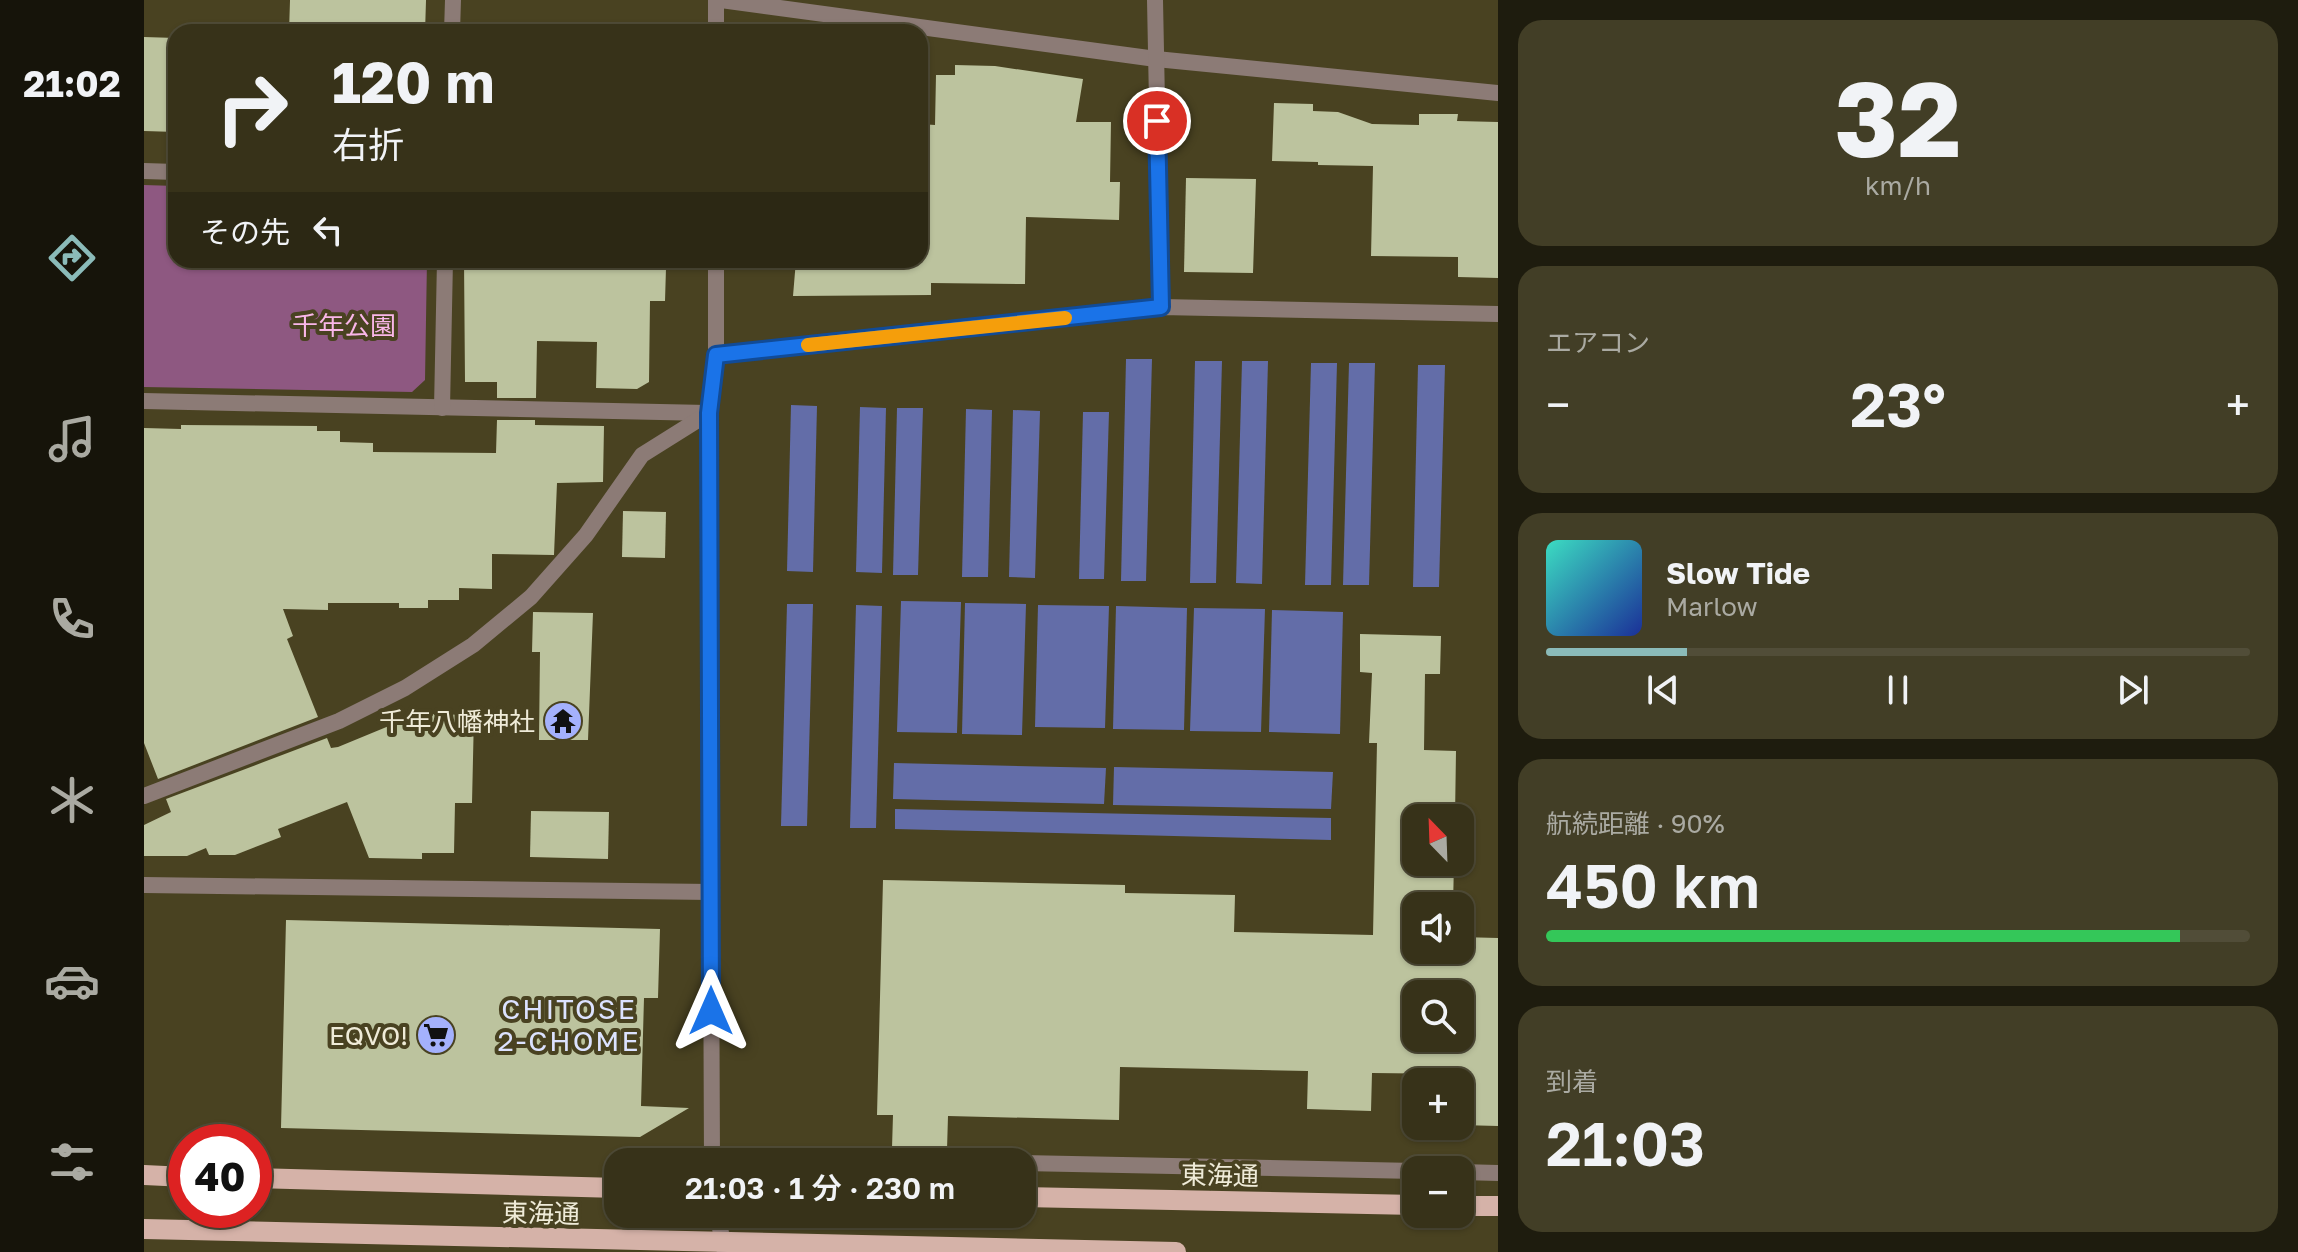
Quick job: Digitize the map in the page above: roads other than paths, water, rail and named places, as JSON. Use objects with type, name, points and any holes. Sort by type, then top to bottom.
[{"type":"main road","points":[[144,1175],[168,1176]]},
{"type":"main road","name":"東海通","points":[[272,1178],[604,1188]]},
{"type":"main road","name":"東海通","points":[[1036,1197],[1402,1205]]},
{"type":"main road","points":[[1474,1206],[1498,1206]]},
{"type":"main road","name":"東海通","points":[[144,1229],[724,1247],[831,1245],[1176,1252]]},
{"type":"street","points":[[452,24],[453,0]]},
{"type":"street","points":[[717,24],[719,0],[897,24]]},
{"type":"street","points":[[1155,0],[1161,307]]},
{"type":"street","points":[[928,28],[1156,59],[1498,93]]},
{"type":"street","points":[[144,171],[168,172]]},
{"type":"street","points":[[442,408],[445,268]]},
{"type":"street","points":[[712,1148],[709,413],[716,355],[716,268]]},
{"type":"street","points":[[716,355],[1161,307],[1498,314]]},
{"type":"street","points":[[144,401],[709,413]]},
{"type":"street","points":[[144,796],[339,721],[405,688],[473,645],[531,597],[586,535],[642,455],[709,413]]},
{"type":"street","points":[[144,885],[711,892]]},
{"type":"street","points":[[1036,1163],[1402,1171]]},
{"type":"street","points":[[1474,1172],[1498,1173]]},
{"type":"water","points":[[1126,359],[1152,359],[1146,581],[1121,581]]},
{"type":"water","points":[[1195,361],[1222,361],[1216,583],[1190,583]]},
{"type":"water","points":[[1242,361],[1268,361],[1262,584],[1236,583]]},
{"type":"water","points":[[1311,363],[1337,363],[1331,585],[1305,585]]},
{"type":"water","points":[[1349,363],[1375,363],[1369,585],[1343,585]]},
{"type":"water","points":[[1418,365],[1445,365],[1439,587],[1413,587]]},
{"type":"water","points":[[791,405],[817,406],[813,572],[787,571]]},
{"type":"water","points":[[860,407],[886,408],[882,573],[856,572]]},
{"type":"water","points":[[897,408],[923,408],[918,575],[893,575]]},
{"type":"water","points":[[966,409],[992,410],[988,577],[962,577]]},
{"type":"water","points":[[1013,410],[1040,411],[1035,578],[1009,577]]},
{"type":"water","points":[[1083,412],[1109,412],[1104,579],[1079,579]]},
{"type":"water","points":[[901,601],[961,602],[957,733],[897,732]]},
{"type":"water","points":[[965,603],[1026,604],[1022,735],[962,734]]},
{"type":"water","points":[[787,604],[813,604],[807,826],[781,826]]},
{"type":"water","points":[[856,605],[882,606],[876,828],[850,828]]},
{"type":"water","points":[[1038,605],[1109,606],[1105,728],[1035,727]]},
{"type":"water","points":[[1116,606],[1187,608],[1184,730],[1113,729]]},
{"type":"water","points":[[1194,608],[1265,609],[1261,732],[1190,731]]},
{"type":"water","points":[[1272,610],[1343,612],[1340,734],[1269,732]]},
{"type":"water","points":[[894,763],[1106,768],[1104,804],[893,799]]},
{"type":"water","points":[[1114,767],[1333,772],[1331,809],[1113,805]]},
{"type":"water","points":[[895,809],[1331,818],[1331,840],[895,829]]},
{"type":"place","name":"千年八幡神社","points":[[563,721]]},
{"type":"place","name":"EQVO!","points":[[436,1035]]},
{"type":"district","name":"CHITOSE 2-CHOME","points":[[569,1024]]},
{"type":"park label","name":"千年公園","points":[[344,325]]}]
